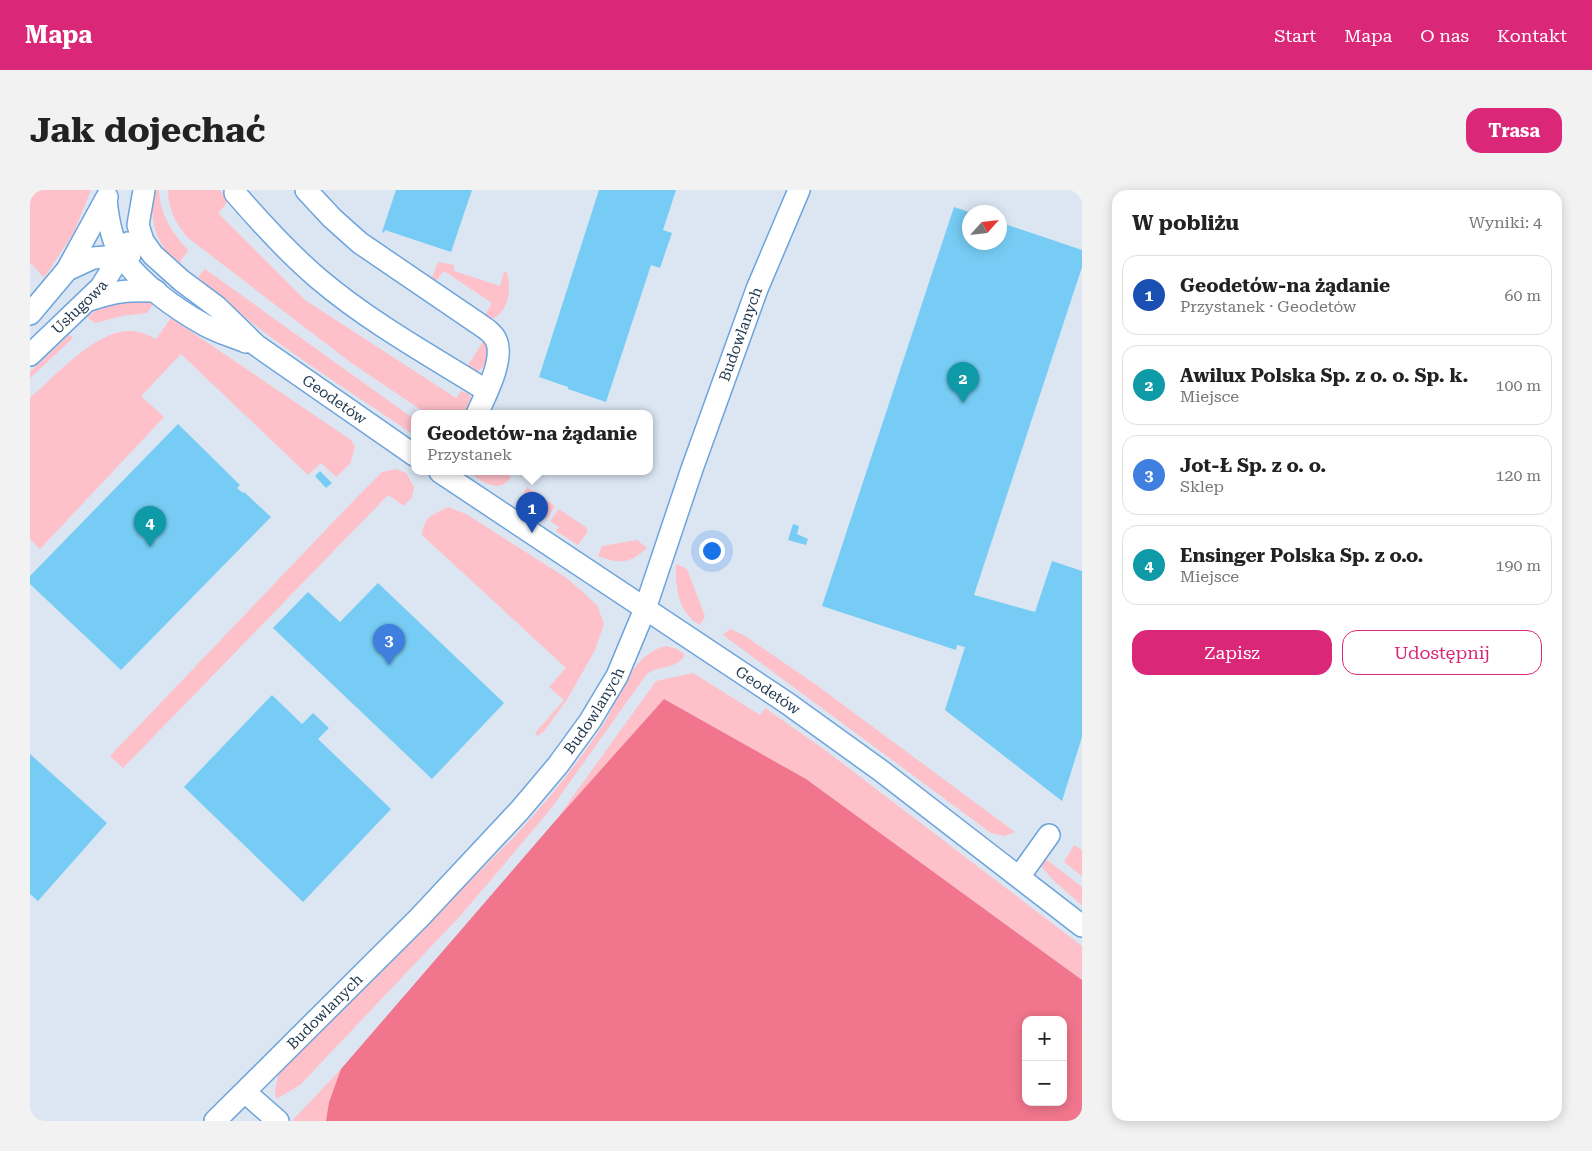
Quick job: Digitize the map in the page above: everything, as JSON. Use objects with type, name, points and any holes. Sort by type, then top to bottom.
[{"type":"street","name":"Usługowa","points":[[30,355],[89,300],[100,287],[138,225],[144,190]]},
{"type":"street","points":[[306,190],[360,244],[479,324],[495,337],[498,345],[498,361],[479,410]]},
{"type":"street","name":"Budowlanych","points":[[215,1121],[420,918],[546,780],[590,721],[616,676],[645,609],[692,470],[757,289],[798,190]]},
{"type":"street","points":[[236,191],[283,245],[319,280],[384,326],[487,391]]},
{"type":"street","name":"Usługowa","points":[[30,314],[67,270],[107,195]]},
{"type":"street","name":"Geodetów","points":[[107,195],[110,226],[121,255],[134,271],[156,291],[204,325],[256,345]]},
{"type":"street","points":[[138,225],[143,241],[153,255]]},
{"type":"street","name":"Usługowa","points":[[67,270],[94,258],[121,255],[153,255]]},
{"type":"street","name":"Geodetów","points":[[153,255],[182,282],[217,307],[256,345],[411,453]]},
{"type":"street","points":[[89,300],[114,292],[132,290],[156,291]]},
{"type":"street","name":"Geodetów","points":[[445,475],[794,708],[880,770],[1082,926]]},
{"type":"street","points":[[1019,877],[1049,835]]},
{"type":"street","points":[[244,1092],[278,1121]]},
{"type":"shaded area","points":[[30,190],[91,190],[74,232],[44,278],[32,264],[30,265]]},
{"type":"shaded area","points":[[152,190],[159,190],[164,215],[177,237],[188,250],[179,264],[159,240],[152,212]]},
{"type":"shaded area","points":[[168,190],[220,190],[227,201],[218,213],[305,300],[456,398],[461,391],[469,394],[473,401],[470,410],[421,410],[350,362],[187,237],[173,215],[169,203]]},
{"type":"shaded area","points":[[438,262],[454,265],[454,271],[500,286],[504,272],[507,272],[509,292],[506,305],[502,311],[492,319],[485,315],[492,303],[444,271],[435,282],[431,280]]},
{"type":"shaded area","points":[[205,269],[411,417],[411,433],[275,340],[222,299],[198,277]]},
{"type":"shaded area","points":[[140,299],[154,303],[147,313],[122,316],[95,323],[87,317],[104,305]]},
{"type":"shaded area","points":[[171,318],[351,440],[355,447],[350,464],[336,477],[321,463],[308,475],[181,354],[141,396],[164,417],[40,549],[30,539],[30,398],[77,356],[104,338],[130,331],[141,332],[156,339]]},
{"type":"shaded area","points":[[69,335],[73,337],[71,340],[30,378],[30,372]]},
{"type":"shaded area","points":[[484,340],[488,343],[485,364],[475,373],[467,370],[468,365]]},
{"type":"shaded area","points":[[396,469],[406,473],[414,487],[412,497],[404,506],[388,495],[123,768],[110,756],[360,494],[382,472]]},
{"type":"shaded area","points":[[474,475],[508,475],[511,477],[502,485],[496,486],[480,480]]},
{"type":"shaded area","points":[[527,487],[555,506],[547,519],[530,507],[527,511],[525,508],[522,499]]},
{"type":"shaded area","points":[[448,507],[466,514],[568,579],[597,605],[604,624],[595,650],[568,698],[545,730],[538,736],[535,733],[564,700],[549,687],[566,668],[422,535],[427,520]]},
{"type":"shaded area","points":[[559,509],[587,528],[587,533],[578,545],[556,531],[559,527],[550,521]]},
{"type":"shaded area","points":[[637,540],[647,548],[630,560],[618,561],[598,556],[602,546]]},
{"type":"shaded area","points":[[676,564],[687,569],[705,616],[700,625],[687,614],[682,606],[677,590]]},
{"type":"shaded area","points":[[730,629],[745,636],[815,684],[1015,832],[1004,836],[991,833],[723,635]]},
{"type":"shaded area","points":[[666,646],[677,649],[685,655],[676,663],[656,669],[646,675],[550,810],[461,915],[300,1085],[276,1099],[275,1090],[279,1071],[515,836],[583,754],[603,725],[627,679],[637,665],[650,653]]},
{"type":"shaded area","points":[[693,673],[760,715],[765,708],[825,750],[1082,946],[1082,980],[806,779],[664,699],[556,820],[656,681]]},
{"type":"shaded area","points":[[664,699],[806,779],[1082,980],[1082,1121],[326,1121],[329,1102],[341,1069],[556,820]]},
{"type":"shaded area","points":[[1074,845],[1082,850],[1082,876],[1064,862]]},
{"type":"shaded area","points":[[1042,856],[1082,887],[1082,905],[1054,881],[1040,865]]},
{"type":"shaded area","points":[[341,1069],[329,1102],[326,1121],[292,1121]]},
{"type":"building","points":[[396,190],[472,190],[451,252],[385,230],[384,233],[382,232]]},
{"type":"building","points":[[599,190],[676,190],[663,230],[672,233],[660,268],[651,265],[606,402],[539,377]]},
{"type":"building","points":[[954,207],[962,210],[962,250],[1007,250],[1007,225],[1082,250],[1082,267],[974,595],[1035,612],[1052,561],[1082,571],[1082,737],[1062,801],[945,710],[965,647],[957,645],[956,650],[822,606]]},
{"type":"building","points":[[178,424],[240,485],[237,488],[271,517],[121,670],[30,584],[30,576]]},
{"type":"building","points":[[320,471],[332,483],[326,488],[315,476]]},
{"type":"building","points":[[793,524],[799,526],[797,534],[808,539],[806,545],[788,540]]},
{"type":"building","points":[[378,583],[504,703],[432,779],[273,628],[308,592],[340,622]]},
{"type":"building","points":[[272,695],[302,724],[313,713],[329,728],[318,739],[391,809],[303,902],[184,787]]},
{"type":"building","points":[[30,754],[107,823],[38,901],[30,894]]},
{"type":"place","name":"Awilux Polska Sp. z o. o. Sp. k.","points":[[963,403]]},
{"type":"place","name":"Geodetów-na żądanie","points":[[532,533]]},
{"type":"place","name":"Ensinger Polska Sp. z o.o.","points":[[150,547]]},
{"type":"place","name":"Jot-Ł Sp. z o. o.","points":[[389,665]]}]
